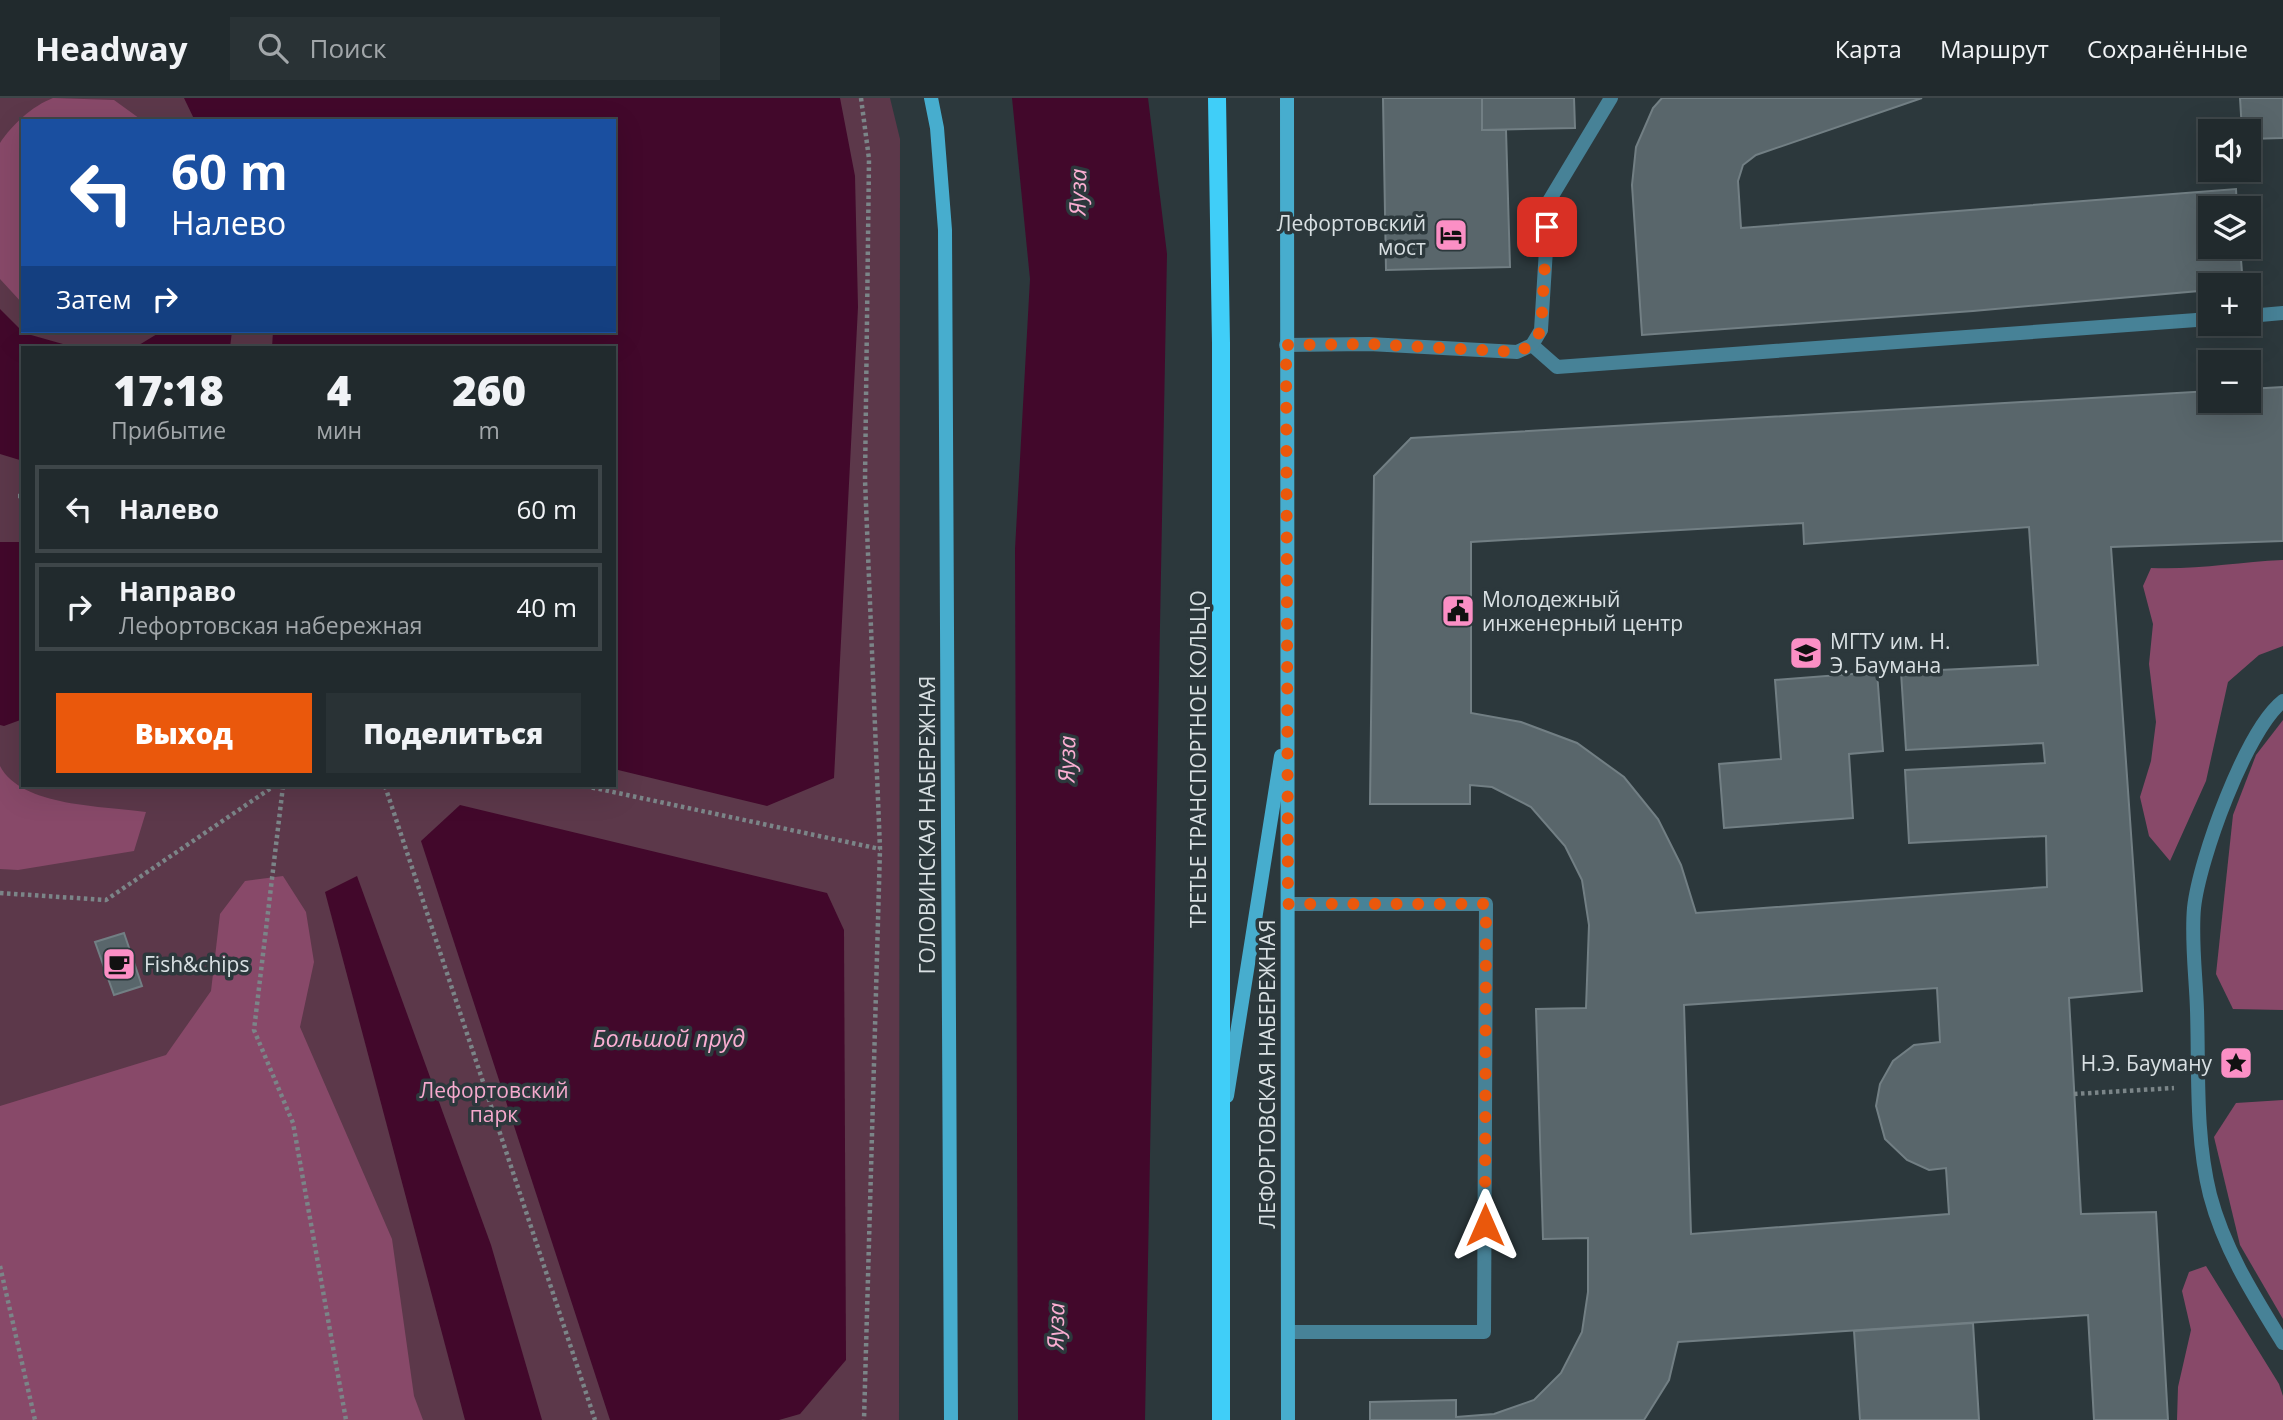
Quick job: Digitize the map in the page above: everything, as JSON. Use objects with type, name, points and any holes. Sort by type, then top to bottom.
[{"type":"main road","name":"ГОЛОВИНСКАЯ НАБЕРЕЖНАЯ","points":[[931,98],[937,128],[946,230],[951,1420]]},
{"type":"main road","name":"ТРЕТЬЕ ТРАНСПОРТНОЕ КОЛЬЦО","points":[[1217,98],[1221,343],[1221,1420]]},
{"type":"main road","name":"ЛЕФОРТОВСКАЯ НАБЕРЕЖНАЯ","points":[[1287,99],[1289,1420]]},
{"type":"main road","points":[[1221,1133],[1287,713]]},
{"type":"street","points":[[1286,345],[1369,344],[1517,352],[1532,345],[1541,330],[1549,201],[1611,98]]},
{"type":"street","points":[[2261,315],[2283,313]]},
{"type":"street","points":[[1532,345],[1557,367],[2198,320]]},
{"type":"street","points":[[2283,701],[2270,711],[2241,762],[2208,853],[2194,908],[2201,1151],[2214,1208],[2226,1242],[2283,1343]]},
{"type":"street","points":[[1288,904],[1486,904],[1485,1332],[1288,1332]]},
{"type":"path","points":[[861,98],[869,159],[865,480],[880,849],[864,1420]]},
{"type":"path","points":[[0,893],[106,900],[273,787]]},
{"type":"path","points":[[283,787],[254,1030],[293,1123],[346,1420]]},
{"type":"path","points":[[385,787],[595,1420]]},
{"type":"path","points":[[590,787],[880,849]]},
{"type":"path","points":[[2074,1094],[2199,1086]]},
{"type":"path","points":[[0,1266],[35,1420]]},
{"type":"green space","name":"Лефортовский парк","points":[[0,98],[890,98],[900,139],[899,1420],[0,1420]]},
{"type":"shaded area","points":[[53,98],[114,100],[140,119],[21,119]]},
{"type":"shaded area","points":[[21,119],[21,302],[0,279],[0,143]]},
{"type":"shaded area","points":[[2283,560],[2283,646],[2259,655],[2228,682],[2206,781],[2170,861],[2149,836],[2140,797],[2151,761],[2156,722],[2149,664],[2153,624],[2143,586],[2151,568]]},
{"type":"shaded area","points":[[2283,720],[2283,1010],[2233,1009],[2216,974],[2233,815],[2256,755]]},
{"type":"shaded area","points":[[0,766],[11,780],[21,787],[45,797],[87,806],[146,812],[134,851],[18,870],[0,869]]},
{"type":"shaded area","points":[[283,876],[306,912],[314,962],[300,1027],[392,1239],[414,1396],[423,1420],[0,1420],[0,1106],[166,1055],[211,991],[220,914],[245,881]]},
{"type":"shaded area","points":[[2283,1100],[2283,1319],[2240,1245],[2214,1137],[2236,1103]]},
{"type":"shaded area","points":[[2206,1266],[2279,1384],[2283,1396],[2283,1420],[2177,1420],[2178,1387],[2191,1330],[2182,1291],[2189,1272]]},
{"type":"water","points":[[184,98],[840,98],[855,176],[858,307],[834,778],[767,806],[616,769],[616,346],[272,346],[273,333],[616,333],[616,119],[194,119]]},
{"type":"water","name":"Яуза","points":[[1012,98],[1148,98],[1167,254],[1145,1420],[1018,1420],[1015,549],[1030,279]]},
{"type":"water","points":[[0,309],[21,333],[70,346],[21,346],[21,460],[0,454]]},
{"type":"water","points":[[159,333],[232,333],[230,346],[137,346]]},
{"type":"water","points":[[0,542],[21,542],[21,720],[0,725]]},
{"type":"water","name":"Большой пруд","points":[[460,805],[827,893],[844,930],[846,1360],[800,1414],[779,1420],[610,1420],[421,841]]},
{"type":"water","points":[[357,876],[491,1245],[542,1420],[465,1420],[325,892]]},
{"type":"building","points":[[1383,98],[1482,98],[1482,130],[1506,130],[1510,267],[1386,270]]},
{"type":"building","points":[[1482,98],[1574,98],[1575,128],[1482,130]]},
{"type":"building","points":[[1662,98],[1922,98],[1756,155],[1743,165],[1738,181],[1741,228],[2236,189],[2236,196],[2198,196],[2198,259],[2241,259],[2242,273],[2198,273],[2198,291],[1973,311],[1642,335],[1632,185],[1636,147],[1653,108]]},
{"type":"building","points":[[2240,98],[2283,98],[2283,138],[2261,139],[2261,119],[2241,119]]},
{"type":"building","points":[[2283,387],[2283,541],[2111,547],[2142,991],[2069,998],[2081,1214],[2156,1212],[2168,1420],[2094,1420],[2088,1315],[1678,1342],[1669,1380],[1644,1420],[1370,1420],[1370,1402],[1456,1400],[1456,1417],[1494,1414],[1534,1400],[1561,1373],[1582,1332],[1588,1292],[1588,1238],[1543,1239],[1536,1009],[1586,1008],[1589,925],[1582,880],[1565,846],[1531,807],[1492,787],[1470,785],[1470,804],[1370,804],[1374,476],[1411,438],[2198,392],[2198,413],[2261,413],[2261,388]],"holes":[[[1803,523],[1804,544],[2029,527],[2038,665],[1901,672],[1906,750],[2043,743],[2045,763],[1905,770],[1909,843],[2046,836],[2047,887],[1696,913],[1681,865],[1658,819],[1624,777],[1577,743],[1521,722],[1471,713],[1471,542]],[[1937,988],[1940,1042],[1914,1045],[1893,1061],[1880,1084],[1876,1106],[1885,1139],[1907,1160],[1929,1170],[1946,1168],[1949,1214],[1691,1234],[1684,1005]]]},
{"type":"building","points":[[1877,672],[1883,751],[1849,754],[1853,818],[1724,828],[1719,764],[1781,759],[1775,680]]},
{"type":"building","name":"Fish&chips","points":[[124,933],[142,986],[114,995],[95,942]]},
{"type":"building","points":[[1973,1323],[1979,1420],[1860,1420],[1854,1331]]},
{"type":"place","name":"Лефортовский мост","points":[[1451,235]]},
{"type":"place","name":"Молодежный инженерный центр","points":[[1458,611]]},
{"type":"place","name":"МГТУ им. Н. Э. Баумана","points":[[1806,653]]},
{"type":"place","name":"Fish&chips","points":[[119,964]]},
{"type":"place","name":"Н.Э. Бауману","points":[[2236,1063]]},
{"type":"route","points":[[1485,1225],[1486,904],[1288,904],[1286,345],[1369,344],[1517,352],[1532,345],[1541,330],[1547,227]]}]
